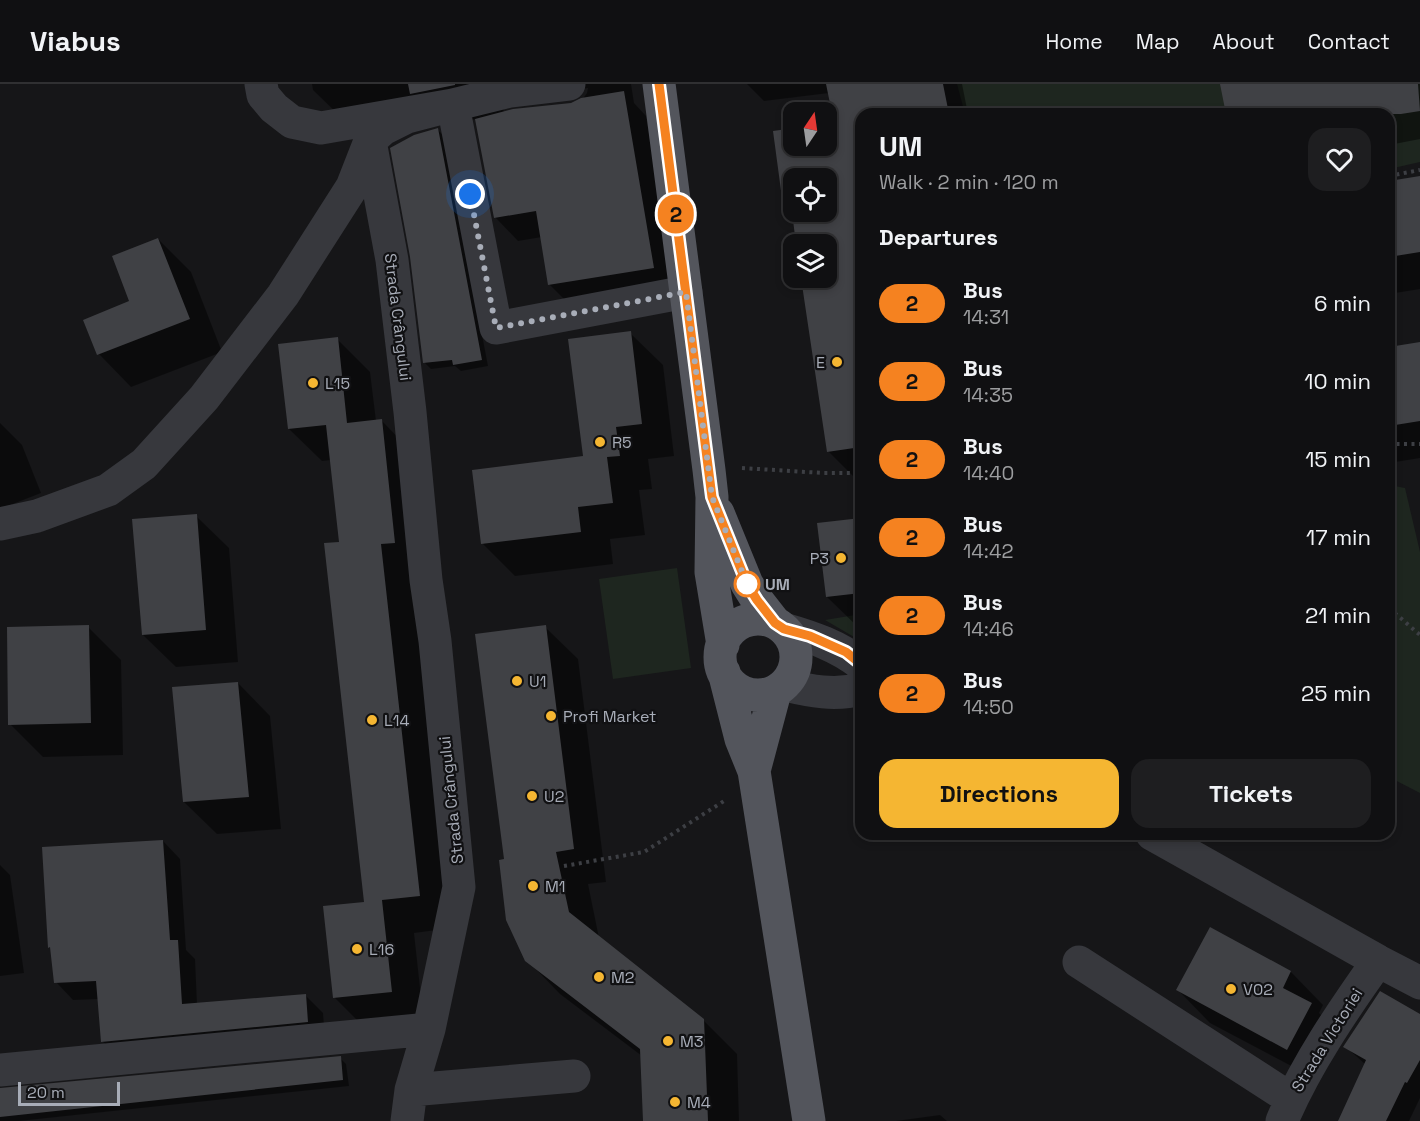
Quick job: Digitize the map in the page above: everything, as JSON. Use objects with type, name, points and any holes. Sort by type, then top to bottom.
[{"type":"main road","points":[[659,84],[711,484],[711,572],[723,658],[741,740],[756,783],[809,1121]]},
{"type":"main road","points":[[711,484],[747,584],[795,647],[795,667],[780,688],[756,783]]},
{"type":"main road","points":[[779,626],[765,620],[744,622],[735,628],[723,658],[730,683],[739,690],[757,695],[780,688]]},
{"type":"street","points":[[261,84],[263,95],[274,108],[292,122],[321,128],[453,105]]},
{"type":"street","points":[[0,524],[37,516],[108,490],[144,464],[204,398],[283,295],[352,187],[370,141],[383,129],[407,117],[509,88],[569,84]]},
{"type":"street","points":[[453,105],[496,328],[686,292]]},
{"type":"street","name":"Strada Crângului","points":[[370,141],[392,261],[410,412],[426,580],[435,641],[459,887],[429,1029],[409,1106]]},
{"type":"street","points":[[779,626],[810,636],[846,652],[855,659]]},
{"type":"street","points":[[780,688],[817,692],[855,691]]},
{"type":"street","points":[[1163,840],[1420,983]]},
{"type":"street","name":"Strada Victoriei","points":[[1287,1110],[1351,999],[1378,961]]},
{"type":"street","points":[[1080,962],[1287,1110]]},
{"type":"street","points":[[0,1070],[429,1029]]},
{"type":"street","points":[[409,1106],[574,1076]]},
{"type":"path","points":[[1395,175],[1420,170]]},
{"type":"path","points":[[1395,444],[1420,444]]},
{"type":"path","points":[[711,484],[741,467],[855,473]]},
{"type":"path","points":[[1395,613],[1420,634]]},
{"type":"path","points":[[564,866],[644,852],[723,801],[756,783]]},
{"type":"shaded area","points":[[957,84],[1420,84],[1420,162],[1395,168],[1395,108],[963,108]]},
{"type":"shaded area","points":[[1395,486],[1405,488],[1420,552],[1420,793],[1395,780]]},
{"type":"shaded area","points":[[677,568],[691,668],[613,679],[599,579]]},
{"type":"shaded area","points":[[855,615],[855,638],[825,620]]},
{"type":"building","points":[[408,84],[455,84],[455,85],[410,94]]},
{"type":"building","points":[[826,84],[943,84],[948,108],[855,108],[855,448],[827,452],[802,288],[837,288],[837,234],[795,234],[793,222],[837,222],[837,168],[783,168],[783,206],[773,131],[783,130],[783,156],[837,156],[837,102],[830,102]]},
{"type":"building","points":[[1220,84],[1418,84],[1420,111],[1395,114],[1395,108],[1225,108]]},
{"type":"building","points":[[624,91],[654,268],[548,285],[536,211],[494,218],[475,119],[513,109],[571,103],[581,98]]},
{"type":"building","points":[[438,128],[482,360],[453,365],[452,360],[423,363],[410,257],[390,148],[414,135]]},
{"type":"building","points":[[1420,176],[1420,252],[1395,256],[1395,180]]},
{"type":"building","points":[[158,238],[190,319],[97,355],[83,320],[129,301],[112,256]]},
{"type":"building","name":"R5","points":[[631,331],[642,424],[616,427],[620,456],[607,457],[613,503],[578,507],[581,532],[481,544],[472,470],[583,456],[568,339]]},
{"type":"building","name":"L14","points":[[338,337],[347,423],[382,419],[395,543],[381,544],[420,896],[382,900],[392,992],[333,998],[323,906],[364,902],[324,543],[339,542],[326,425],[288,429],[278,344]]},
{"type":"building","points":[[1420,342],[1420,421],[1395,425],[1395,346]]},
{"type":"building","points":[[197,514],[206,630],[142,635],[132,519]]},
{"type":"building","name":"P3","points":[[855,519],[855,594],[826,597],[817,523]]},
{"type":"building","points":[[89,625],[91,723],[8,725],[7,627]]},
{"type":"building","points":[[546,625],[574,849],[556,852],[569,912],[704,1019],[708,1121],[643,1121],[640,1049],[525,961],[506,920],[499,860],[504,859],[475,634]]},
{"type":"building","points":[[238,682],[249,797],[183,802],[172,687]]},
{"type":"building","points":[[163,840],[170,940],[178,940],[182,1004],[306,994],[308,1022],[101,1042],[96,981],[54,983],[50,947],[48,948],[42,847]]},
{"type":"building","name":"V02","points":[[1210,927],[1291,971],[1283,988],[1312,1003],[1287,1050],[1176,990]]},
{"type":"building","points":[[1380,991],[1420,1014],[1420,1060],[1407,1083],[1405,1082],[1386,1121],[1338,1121],[1366,1060],[1343,1047]]},
{"type":"building","points":[[341,1056],[343,1080],[0,1117],[0,1088]]},
{"type":"bus line","name":"2","points":[[659,84],[712,497],[747,584],[775,623],[784,629],[810,636],[846,652],[855,659]]},
{"type":"place","name":"E","points":[[837,362]]},
{"type":"place","name":"L15","points":[[313,383]]},
{"type":"place","name":"R5","points":[[600,442]]},
{"type":"place","name":"P3","points":[[841,558]]},
{"type":"place","name":"UM","points":[[747,584]]},
{"type":"place","name":"U1","points":[[517,681]]},
{"type":"place","name":"Profi Market","points":[[551,716]]},
{"type":"place","name":"L14","points":[[372,720]]},
{"type":"place","name":"U2","points":[[532,796]]},
{"type":"place","name":"M1","points":[[533,886]]},
{"type":"place","name":"L16","points":[[357,949]]},
{"type":"place","name":"M2","points":[[599,977]]},
{"type":"place","name":"V02","points":[[1231,989]]},
{"type":"place","name":"M3","points":[[668,1041]]},
{"type":"place","name":"M4","points":[[675,1102]]},
{"type":"route","points":[[470,194],[496,328],[686,292],[712,497],[747,584]]}]
